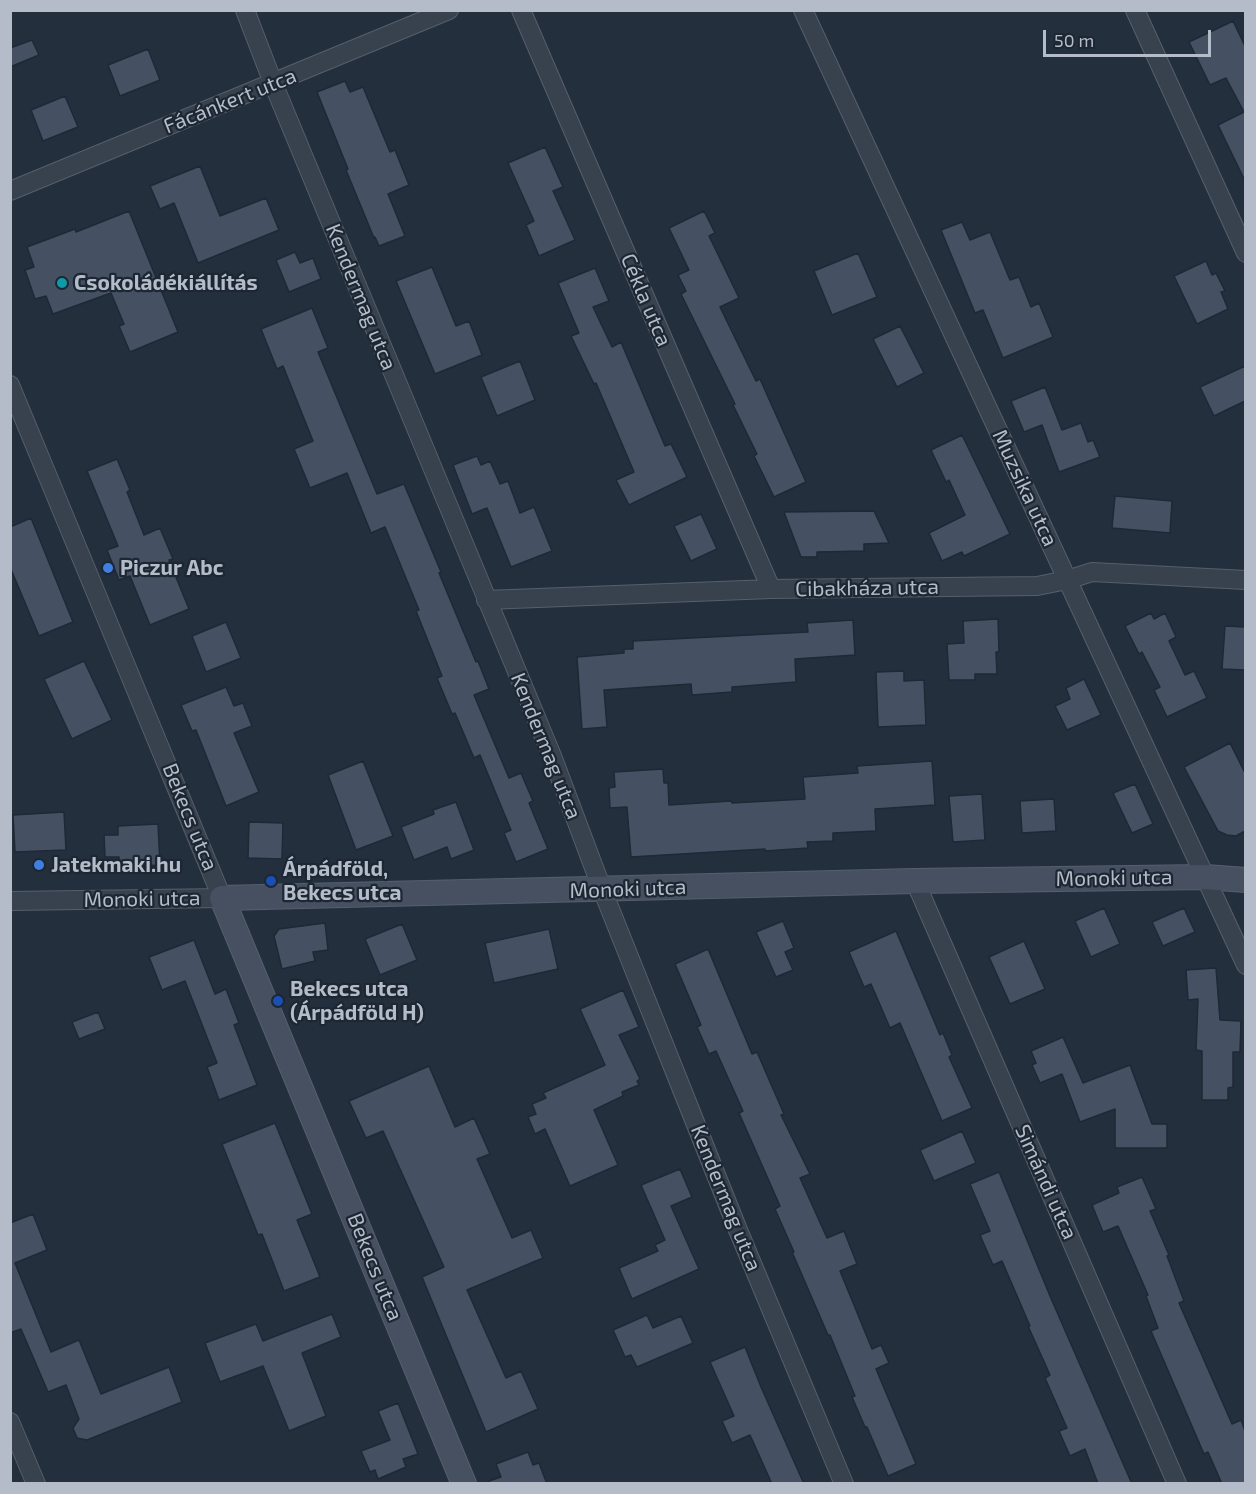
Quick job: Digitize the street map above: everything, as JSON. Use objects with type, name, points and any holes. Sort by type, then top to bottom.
[{"type":"street","name":"Kendermag utca","points":[[245,10],[273,83],[552,756],[602,889],[738,1230],[844,1484]]},
{"type":"street","name":"Fácánkert utca","points":[[10,191],[449,10]]},
{"type":"street","name":"Cékla utca","points":[[521,10],[771,589]]},
{"type":"street","name":"Muzsika utca","points":[[803,10],[1245,965]]},
{"type":"street","points":[[1135,10],[1245,254]]},
{"type":"street","name":"Bekecs utca","points":[[10,385],[464,1484]]},
{"type":"street","name":"Cibakháza utca","points":[[486,600],[771,589],[1037,586],[1092,572],[1245,580]]},
{"type":"street","name":"Monoki utca","points":[[10,901],[915,881],[1205,877],[1245,880]]},
{"type":"street","name":"Simándi utca","points":[[915,881],[1178,1484]]},
{"type":"street","points":[[10,1422],[36,1484]]},
{"type":"building","points":[[1233,21],[1245,46],[1245,181],[1218,125],[1244,112],[1226,78],[1210,85],[1189,42]]},
{"type":"building","points":[[32,40],[39,55],[10,67],[10,48]]},
{"type":"building","points":[[148,49],[160,80],[120,96],[108,65]]},
{"type":"building","points":[[345,81],[350,92],[363,87],[390,152],[395,150],[409,185],[388,194],[405,236],[379,246],[346,170],[348,169],[317,92]]},
{"type":"building","points":[[65,96],[78,127],[43,141],[31,110]]},
{"type":"building","points":[[545,147],[563,187],[553,191],[575,240],[539,256],[526,225],[534,221],[508,163]]},
{"type":"building","points":[[200,166],[220,216],[266,198],[279,230],[198,263],[174,203],[160,209],[150,186]]},
{"type":"building","points":[[129,211],[178,332],[130,352],[119,326],[124,324],[111,293],[53,314],[46,296],[35,299],[25,270],[34,267],[27,247],[75,229],[76,232]]},
{"type":"building","points":[[704,211],[715,233],[709,236],[739,298],[720,307],[756,381],[760,379],[806,482],[774,497],[754,456],[757,454],[733,405],[735,404],[681,294],[686,291],[678,275],[689,270],[669,228]]},
{"type":"building","points":[[962,222],[970,240],[990,232],[1010,280],[1019,277],[1031,307],[1039,303],[1053,337],[1003,358],[983,310],[975,313],[941,230]]},
{"type":"building","points":[[295,252],[300,263],[313,258],[321,279],[289,292],[276,260]]},
{"type":"building","points":[[858,253],[877,297],[832,315],[814,271]]},
{"type":"building","points":[[1206,261],[1212,275],[1216,273],[1225,291],[1221,292],[1228,309],[1197,324],[1174,276]]},
{"type":"building","points":[[432,267],[456,326],[469,321],[482,355],[435,374],[396,281]]},
{"type":"building","points":[[595,268],[609,301],[593,307],[612,347],[621,342],[665,446],[671,444],[687,477],[629,505],[616,480],[634,472],[596,383],[594,384],[571,336],[579,333],[558,283]]},
{"type":"building","points":[[312,308],[328,348],[318,352],[377,494],[404,484],[489,689],[474,695],[509,778],[521,773],[533,801],[529,803],[548,849],[516,862],[504,833],[511,830],[480,755],[474,758],[437,678],[442,676],[416,611],[419,610],[385,527],[371,533],[347,473],[310,488],[294,449],[313,441],[283,366],[277,369],[261,329]]},
{"type":"building","points":[[900,326],[924,373],[897,387],[873,339]]},
{"type":"building","points":[[520,361],[535,400],[497,416],[481,377]]},
{"type":"building","points":[[1245,366],[1245,401],[1214,416],[1200,387]]},
{"type":"building","points":[[1045,387],[1062,430],[1081,423],[1088,442],[1093,440],[1100,457],[1059,472],[1042,425],[1024,432],[1011,401]]},
{"type":"building","points":[[962,435],[1010,534],[964,556],[962,552],[942,561],[929,533],[965,515],[949,480],[946,482],[931,450]]},
{"type":"building","points":[[477,456],[481,465],[490,461],[500,484],[508,481],[520,513],[534,507],[552,551],[511,567],[487,508],[472,514],[453,465]]},
{"type":"building","points":[[117,459],[130,490],[127,492],[144,535],[160,528],[173,559],[169,560],[189,609],[150,625],[130,576],[119,580],[107,550],[118,546],[87,471]]},
{"type":"building","points":[[1115,496],[1172,501],[1170,533],[1112,528]]},
{"type":"building","points":[[874,511],[889,543],[864,544],[864,551],[817,552],[817,557],[801,557],[784,512]]},
{"type":"building","points":[[701,514],[717,549],[691,561],[674,526]]},
{"type":"building","points":[[31,518],[73,622],[39,636],[10,567],[10,527]]},
{"type":"building","points":[[1151,613],[1154,619],[1165,613],[1176,637],[1169,641],[1185,675],[1194,671],[1207,698],[1167,717],[1154,690],[1160,687],[1142,652],[1139,654],[1125,626]]},
{"type":"building","points":[[998,619],[997,674],[975,674],[975,680],[949,680],[947,644],[964,643],[963,621]]},
{"type":"building","points":[[853,620],[855,655],[795,659],[796,682],[732,687],[732,692],[692,695],[691,684],[604,690],[607,727],[582,729],[577,657],[624,653],[624,649],[633,649],[633,641],[808,632],[807,623]]},
{"type":"building","points":[[226,622],[241,658],[206,672],[192,636]]},
{"type":"building","points":[[1225,626],[1245,627],[1245,670],[1222,669]]},
{"type":"building","points":[[84,661],[112,720],[72,739],[44,679]]},
{"type":"building","points":[[904,671],[904,681],[924,680],[926,725],[878,727],[876,672]]},
{"type":"building","points":[[1084,679],[1101,715],[1067,730],[1055,706],[1070,699],[1066,688]]},
{"type":"building","points":[[226,687],[234,706],[243,703],[252,726],[234,733],[259,792],[226,806],[196,730],[192,731],[181,705]]},
{"type":"building","points":[[1230,743],[1245,773],[1245,831],[1236,836],[1218,831],[1184,767]]},
{"type":"building","points":[[363,761],[393,836],[356,850],[328,775]]},
{"type":"building","points":[[932,761],[935,805],[875,809],[876,831],[833,833],[833,841],[807,842],[808,848],[631,857],[627,807],[610,808],[609,788],[615,787],[614,772],[663,769],[664,783],[668,783],[669,805],[731,801],[732,803],[805,799],[803,777],[858,773],[857,766]]},
{"type":"building","points":[[1135,784],[1153,824],[1132,833],[1113,793]]},
{"type":"building","points":[[982,794],[985,840],[953,842],[949,796]]},
{"type":"building","points":[[1054,799],[1056,831],[1022,833],[1020,801]]},
{"type":"building","points":[[456,802],[474,850],[451,859],[447,847],[414,860],[401,827],[434,814],[433,810]]},
{"type":"building","points":[[64,812],[66,850],[15,852],[13,815]]},
{"type":"building","points":[[249,822],[283,823],[282,859],[248,858]]},
{"type":"building","points":[[158,824],[160,865],[119,867],[119,857],[105,857],[104,835],[118,835],[118,826]]},
{"type":"building","points":[[1104,908],[1120,944],[1091,957],[1075,921]]},
{"type":"building","points":[[1184,908],[1195,932],[1163,946],[1152,922]]},
{"type":"building","points":[[783,921],[794,948],[785,952],[793,970],[776,977],[756,932]]},
{"type":"building","points":[[325,923],[328,950],[313,952],[315,961],[282,969],[274,936],[279,929]]},
{"type":"building","points":[[402,924],[417,960],[380,975],[365,939]]},
{"type":"building","points":[[549,929],[558,969],[494,983],[485,943]]},
{"type":"building","points":[[896,931],[940,1035],[943,1033],[952,1055],[949,1057],[972,1108],[942,1121],[900,1023],[890,1028],[871,984],[864,987],[849,952]]},
{"type":"building","points":[[194,940],[215,994],[226,989],[239,1023],[234,1025],[257,1085],[219,1100],[207,1067],[217,1063],[185,981],[162,990],[149,957]]},
{"type":"building","points":[[1024,941],[1045,989],[1010,1004],[989,957]]},
{"type":"building","points":[[708,949],[752,1054],[757,1052],[784,1114],[781,1115],[810,1174],[800,1178],[827,1238],[844,1231],[857,1264],[840,1271],[872,1349],[881,1345],[889,1363],[876,1369],[916,1464],[888,1476],[852,1397],[855,1396],[830,1335],[828,1335],[792,1252],[794,1252],[775,1209],[780,1206],[739,1113],[743,1111],[716,1051],[709,1054],[697,1027],[701,1025],[675,964]]},
{"type":"building","points":[[1216,968],[1220,1020],[1241,1021],[1240,1052],[1233,1052],[1233,1087],[1228,1088],[1228,1100],[1202,1100],[1202,1051],[1196,1050],[1198,999],[1188,1000],[1186,970]]},
{"type":"building","points":[[623,990],[639,1027],[619,1035],[640,1079],[637,1081],[639,1085],[622,1092],[623,1096],[594,1110],[618,1165],[570,1186],[545,1129],[535,1134],[528,1117],[536,1114],[532,1104],[546,1098],[543,1093],[605,1065],[580,1009]]},
{"type":"building","points":[[98,1012],[105,1029],[79,1039],[72,1022]]},
{"type":"building","points":[[1063,1037],[1083,1083],[1130,1065],[1152,1124],[1167,1124],[1167,1148],[1115,1148],[1115,1109],[1080,1122],[1062,1074],[1040,1083],[1032,1065],[1036,1063],[1031,1051]]},
{"type":"building","points":[[429,1066],[455,1127],[474,1118],[490,1154],[477,1159],[512,1238],[531,1230],[543,1258],[467,1290],[506,1378],[521,1371],[538,1409],[486,1432],[422,1277],[444,1267],[383,1131],[366,1138],[349,1101]]},
{"type":"building","points":[[275,1123],[312,1214],[297,1220],[320,1277],[284,1291],[262,1234],[258,1235],[222,1144]]},
{"type":"building","points":[[962,1131],[976,1163],[934,1181],[920,1150]]},
{"type":"building","points":[[680,1169],[692,1197],[671,1206],[699,1269],[632,1299],[619,1268],[658,1251],[655,1245],[665,1240],[641,1185]]},
{"type":"building","points":[[999,1172],[1132,1484],[1098,1484],[1085,1449],[1070,1456],[1059,1431],[1067,1428],[1045,1378],[1050,1375],[1002,1261],[993,1265],[980,1235],[990,1231],[970,1184]]},
{"type":"building","points":[[1142,1177],[1156,1209],[1150,1211],[1169,1255],[1167,1256],[1184,1301],[1179,1303],[1232,1424],[1241,1420],[1245,1431],[1245,1484],[1222,1484],[1208,1452],[1204,1454],[1151,1331],[1158,1328],[1146,1296],[1148,1295],[1118,1226],[1103,1232],[1092,1205],[1119,1193],[1117,1187]]},
{"type":"building","points":[[33,1214],[47,1250],[15,1263],[51,1352],[79,1340],[101,1394],[169,1367],[182,1402],[87,1440],[77,1438],[73,1428],[79,1419],[66,1385],[48,1392],[21,1329],[10,1333],[10,1223]]},
{"type":"building","points":[[332,1314],[341,1337],[302,1353],[326,1416],[289,1431],[263,1366],[220,1382],[205,1343],[256,1324],[263,1341]]},
{"type":"building","points":[[647,1315],[653,1328],[681,1316],[693,1343],[637,1367],[631,1355],[625,1357],[613,1330]]},
{"type":"building","points":[[745,1347],[804,1484],[772,1484],[750,1435],[732,1443],[722,1421],[734,1416],[710,1362]]},
{"type":"building","points":[[398,1403],[418,1454],[403,1459],[406,1467],[378,1479],[375,1470],[370,1472],[361,1451],[390,1440],[378,1411]]},
{"type":"building","points":[[528,1452],[533,1465],[539,1463],[547,1484],[489,1484],[489,1481],[501,1477],[496,1464]]},
{"type":"place","name":"Csokoládékiállítás","points":[[62,283]]},
{"type":"place","name":"Piczur Abc","points":[[108,568]]},
{"type":"place","name":"Jatekmaki.hu","points":[[39,865]]},
{"type":"place","name":"Árpádföld, Bekecs utca","points":[[271,881]]},
{"type":"place","name":"Bekecs utca (Árpádföld H)","points":[[278,1001]]}]
